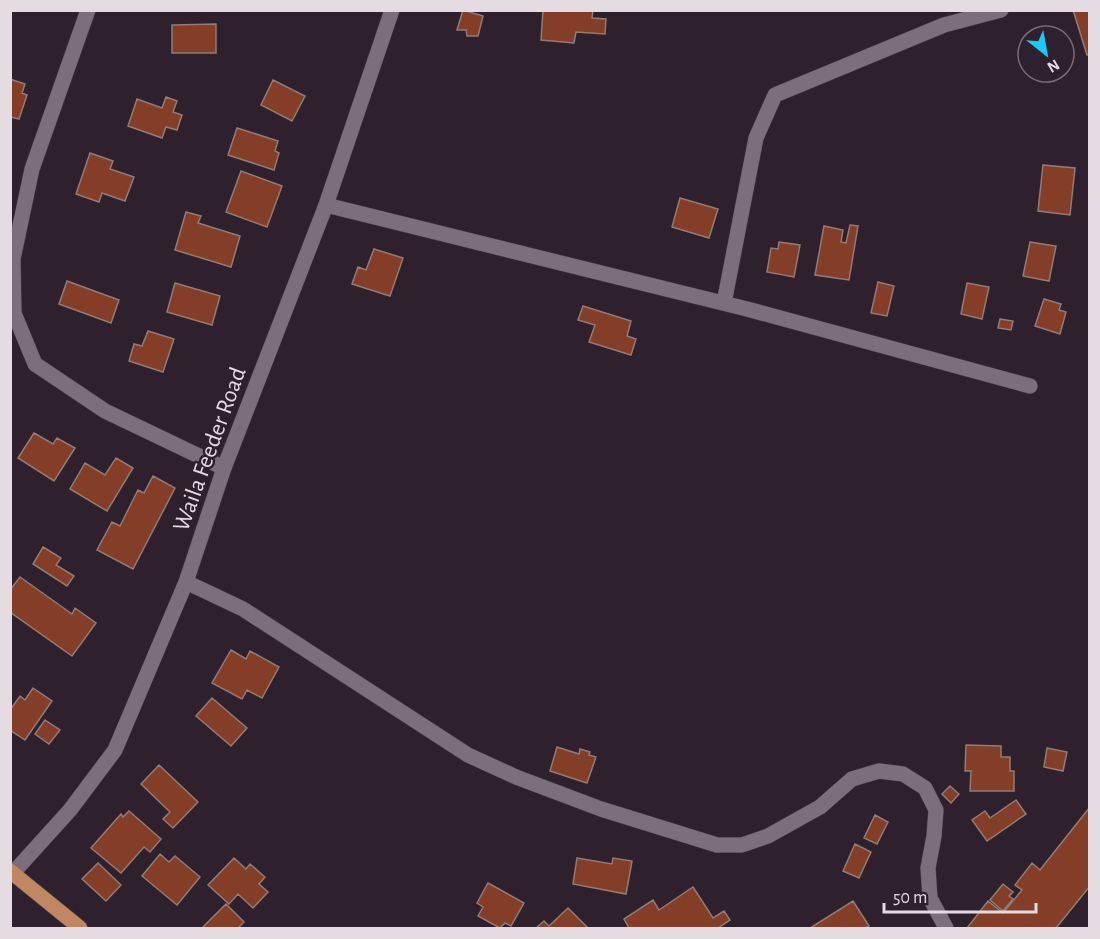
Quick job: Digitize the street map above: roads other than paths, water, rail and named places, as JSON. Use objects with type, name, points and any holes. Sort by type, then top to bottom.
[{"type":"main road","points":[[12,872],[80,928]]},
{"type":"street","points":[[88,10],[32,169],[13,259],[14,313],[34,364],[105,411],[224,468]]},
{"type":"street","name":"Waila Feeder Road","points":[[12,872],[70,810],[115,750],[186,582],[224,468],[326,205],[392,10]]},
{"type":"street","points":[[724,303],[756,138],[775,94],[944,25],[1001,10]]},
{"type":"street","points":[[326,205],[724,303],[1030,386]]},
{"type":"street","points":[[186,582],[243,609],[468,755],[516,777],[601,809],[717,845],[742,845],[768,836],[820,807],[852,779],[879,771],[903,774],[925,788],[936,810],[928,868],[930,898],[946,928]]}]
